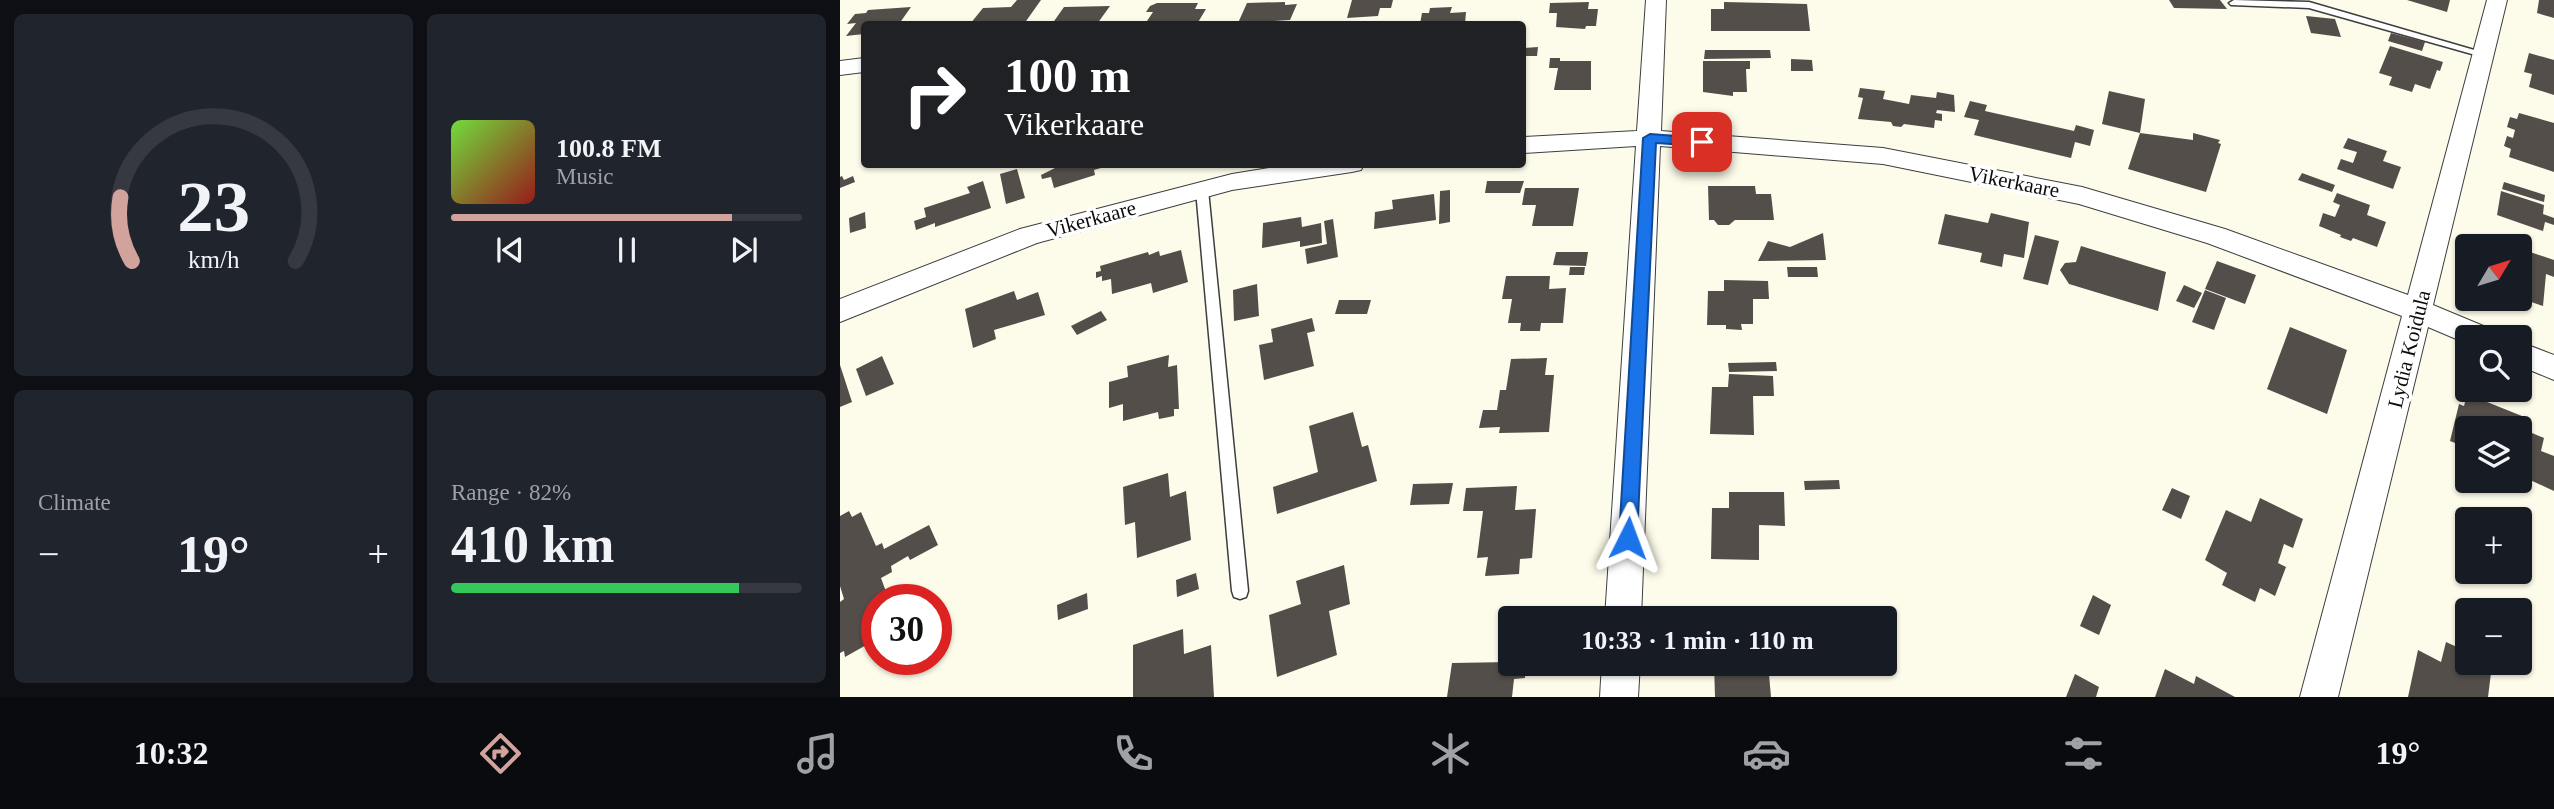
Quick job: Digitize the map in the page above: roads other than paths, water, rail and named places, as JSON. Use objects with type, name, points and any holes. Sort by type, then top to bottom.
[{"type":"street","points":[[1624,606],[1656,0]]},
{"type":"street","name":"Lydia Koidula","points":[[2319,697],[2420,310],[2497,0]]},
{"type":"street","points":[[840,68],[861,65]]},
{"type":"street","name":"Vikerkaare","points":[[1526,145],[1650,138],[1883,156],[2082,196],[2216,236],[2420,310],[2455,326]]},
{"type":"street","name":"Vikerkaare","points":[[840,311],[1029,236],[1202,190],[1258,171],[1298,168]]},
{"type":"street","points":[[2532,358],[2554,368]]},
{"type":"street","points":[[1619,697],[1620,676]]},
{"type":"lane","points":[[2234,3],[2309,5],[2483,54]]},
{"type":"lane","points":[[1202,190],[1241,591]]}]
